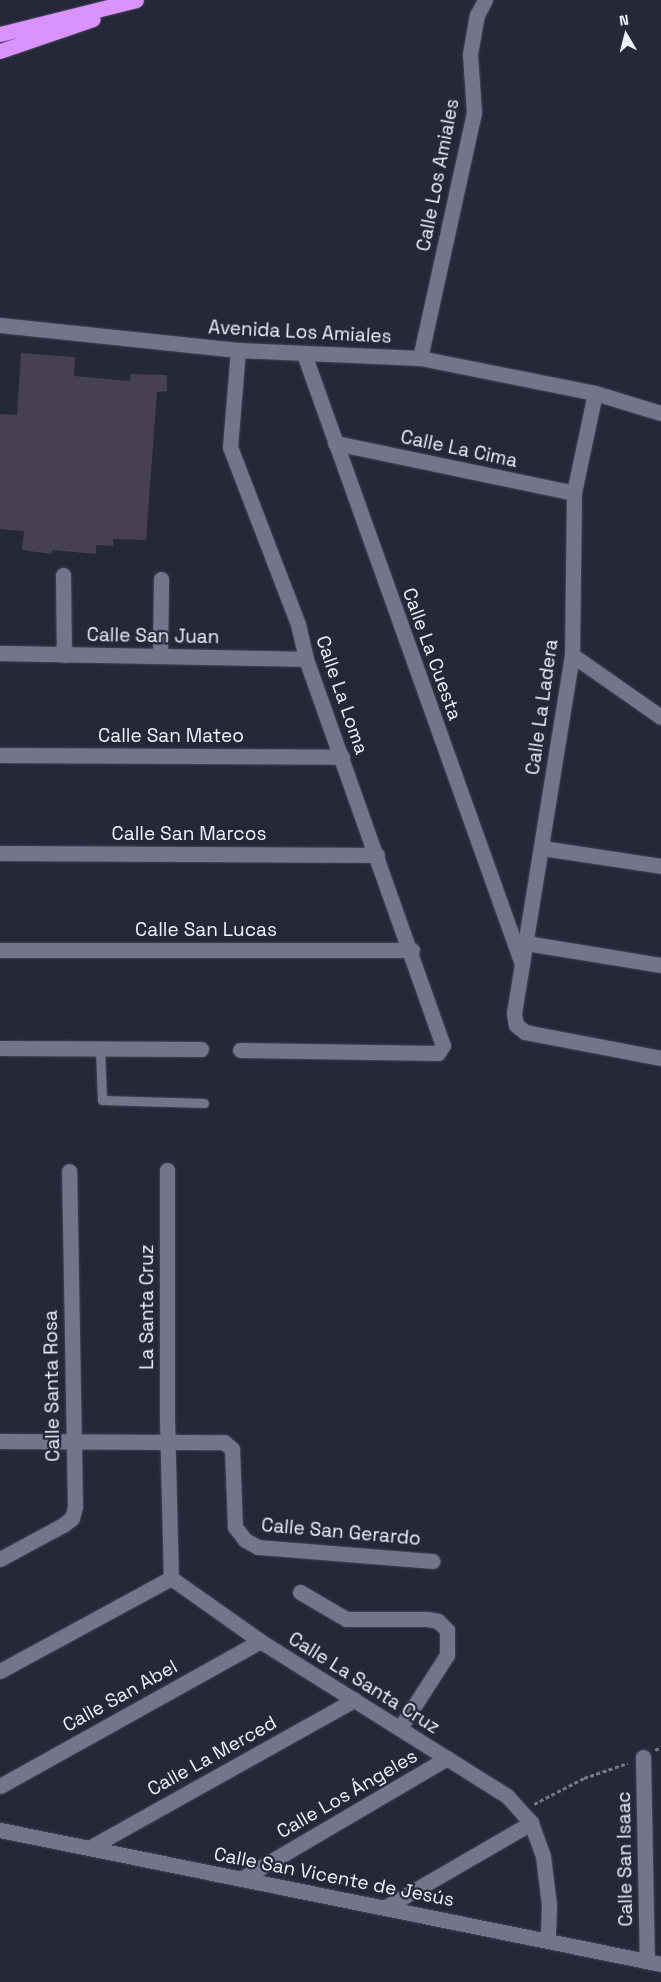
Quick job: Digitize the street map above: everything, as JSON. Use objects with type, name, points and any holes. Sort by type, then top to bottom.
[{"type":"highway","points":[[0,34],[136,0]]},
{"type":"highway","points":[[0,50],[84,24],[114,7]]},
{"type":"street","name":"Calle Los Amiales","points":[[420,358],[474,113],[470,54],[477,15],[485,0]]},
{"type":"street","name":"Avenida Los Amiales","points":[[0,325],[238,350],[420,358],[595,393],[661,413]]},
{"type":"street","name":"Calle La Loma","points":[[238,350],[230,447],[298,624],[306,659],[412,950],[443,1045],[438,1053],[240,1050]]},
{"type":"street","name":"Calle La Cuesta","points":[[304,354],[522,967]]},
{"type":"street","name":"Calle La Ladera","points":[[595,393],[574,494],[572,655],[514,1013],[516,1025],[525,1032],[661,1058]]},
{"type":"street","name":"Calle La Cima","points":[[335,443],[574,494]]},
{"type":"street","points":[[63,575],[64,655]]},
{"type":"street","points":[[160,579],[160,655]]},
{"type":"street","name":"Calle San Juan","points":[[0,653],[306,659]]},
{"type":"street","points":[[572,655],[661,717]]},
{"type":"street","name":"Calle San Mateo","points":[[0,755],[342,757]]},
{"type":"street","points":[[542,848],[661,866]]},
{"type":"street","name":"Calle San Marcos","points":[[0,853],[377,855]]},
{"type":"street","points":[[526,943],[661,965]]},
{"type":"street","name":"Calle San Lucas","points":[[0,950],[412,950]]},
{"type":"street","points":[[0,1048],[201,1050]]},
{"type":"street","name":"La Santa Cruz","points":[[167,1170],[167,1443]]},
{"type":"street","name":"Calle Santa Rosa","points":[[0,1559],[72,1518],[75,1507],[69,1171]]},
{"type":"street","points":[[0,1441],[167,1443],[171,1578],[0,1672]]},
{"type":"street","name":"Calle San Gerardo","points":[[167,1443],[224,1442],[232,1450],[235,1527],[245,1540],[258,1547],[432,1560]]},
{"type":"street","name":"Calle La Santa Cruz","points":[[171,1578],[260,1641],[507,1796],[522,1810],[531,1823],[543,1856],[549,1905],[548,1941]]},
{"type":"street","points":[[300,1592],[346,1619],[438,1621],[446,1630],[447,1655],[400,1728]]},
{"type":"street","name":"Calle San Abel","points":[[0,1786],[260,1641]]},
{"type":"street","name":"Calle La Merced","points":[[89,1848],[354,1700]]},
{"type":"street","name":"Calle San Isaac","points":[[643,1757],[654,1962]]},
{"type":"street","name":"Calle Los Ángeles","points":[[241,1879],[447,1758]]},
{"type":"street","points":[[386,1908],[531,1823]]},
{"type":"street","name":"Calle San Vicente de Jesús","points":[[0,1830],[654,1962]]},
{"type":"lane","points":[[100,1048],[102,1100],[204,1103]]},
{"type":"path","points":[[522,1810],[584,1778],[643,1757],[661,1747]]},
{"type":"building","points":[[21,353],[75,357],[74,376],[130,381],[131,374],[167,375],[167,391],[157,392],[146,540],[113,539],[113,546],[96,545],[96,554],[52,550],[51,554],[22,550],[24,531],[0,529],[0,414],[17,415]]}]
